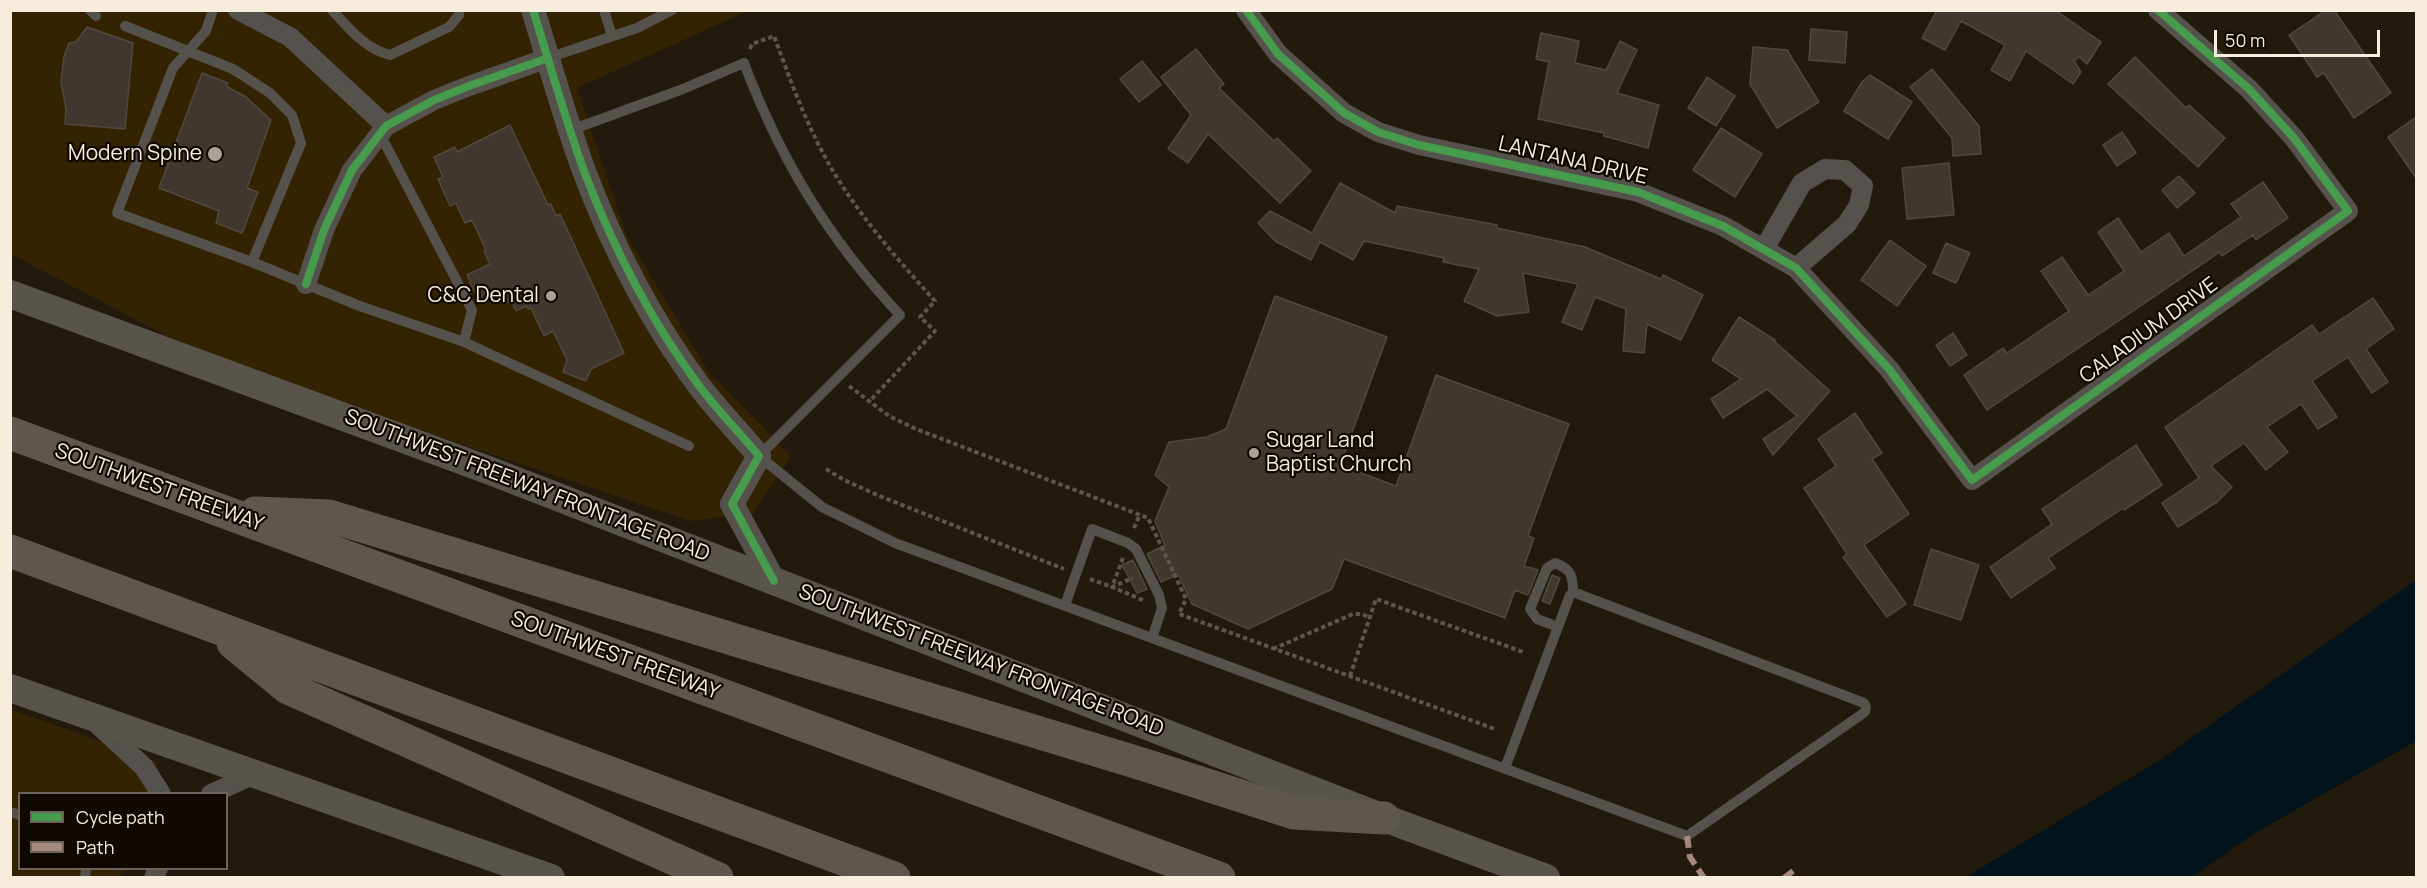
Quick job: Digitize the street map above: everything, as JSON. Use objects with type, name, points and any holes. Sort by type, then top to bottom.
[{"type":"highway","name":"SOUTHWEST FREEWAY","points":[[10,433],[1219,878]]},
{"type":"highway","points":[[226,512],[329,516],[1122,758],[1294,813],[1384,818]]},
{"type":"highway","points":[[10,551],[894,878]]},
{"type":"highway","points":[[210,625],[288,688],[717,878]]},
{"type":"main road","name":"SOUTHWEST FREEWAY FRONTAGE ROAD","points":[[10,294],[478,466],[1384,818],[1546,878]]},
{"type":"main road","points":[[10,314],[40,305]]},
{"type":"main road","points":[[10,688],[551,878]]},
{"type":"street","points":[[533,10],[584,170],[607,227],[666,337],[698,384],[759,456],[732,504],[774,581]]},
{"type":"street","name":"LANTANA DRIVE","points":[[1246,10],[1278,54],[1344,113],[1378,132],[1419,145],[1638,192],[1723,226],[1796,268],[1889,369],[1972,480]]},
{"type":"street","points":[[242,11],[290,37],[383,130]]},
{"type":"street","name":"CALADIUM DRIVE","points":[[1972,480],[2348,211],[2294,138],[2249,89],[2167,13]]},
{"type":"street","points":[[306,284],[324,230],[352,170],[383,130],[460,89],[548,58]]},
{"type":"street","points":[[1764,249],[1802,183],[1825,168],[1845,170],[1863,186],[1859,205],[1847,224],[1796,268]]},
{"type":"street","points":[[87,715],[144,767],[160,792]]},
{"type":"street","points":[[215,792],[255,774]]},
{"type":"lane","points":[[213,10],[206,31],[173,68],[117,213],[464,342],[689,446]]},
{"type":"lane","points":[[332,10],[365,43],[377,52],[390,55],[449,27],[459,15],[459,10]]},
{"type":"lane","points":[[604,10],[612,36]]},
{"type":"lane","points":[[548,58],[637,28],[672,10]]},
{"type":"lane","points":[[125,26],[233,69],[270,93],[292,115],[301,143],[252,262]]},
{"type":"lane","points":[[571,130],[673,93],[744,63],[792,171],[821,219],[854,262],[900,315],[759,456],[822,507],[857,526],[896,543],[1687,836],[1864,712],[1866,707],[1863,703],[1573,592]]},
{"type":"lane","points":[[383,130],[472,310],[464,342]]},
{"type":"lane","points":[[1065,606],[1092,529],[1128,543],[1136,549],[1159,595],[1161,608],[1152,638]]},
{"type":"lane","points":[[1504,768],[1558,627],[1570,594],[1573,592],[1573,576],[1566,567],[1555,563],[1547,568],[1530,609],[1537,619],[1558,627]]},
{"type":"path","points":[[744,63],[752,44],[774,36],[794,90],[833,171],[862,215],[935,301],[920,318],[935,332],[869,402]]},
{"type":"path","points":[[826,469],[844,480],[893,502],[1112,587],[1172,560]]},
{"type":"path","points":[[1350,676],[1368,617],[1376,599],[1523,652]]},
{"type":"path","points":[[1273,649],[1353,614],[1368,617]]},
{"type":"shaded area","points":[[10,11],[748,11],[577,88],[627,236],[710,374],[791,456],[753,514],[691,521],[216,362],[11,254]]},
{"type":"shaded area","points":[[2416,580],[2416,741],[2255,833],[2192,877],[1966,877],[2160,760]]},
{"type":"shaded area","points":[[10,709],[158,762],[148,792],[18,792],[18,870],[123,870],[120,877],[11,877]]},
{"type":"building","points":[[1937,10],[2055,10],[2101,42],[2087,64],[2079,57],[2074,61],[2081,72],[2073,84],[2026,51],[2010,81],[1991,70],[2005,45],[1961,21],[1945,50],[1922,38]]},
{"type":"building","points":[[2326,10],[2334,10],[2391,93],[2354,118],[2324,73],[2317,77],[2289,35]]},
{"type":"building","points":[[87,27],[133,43],[125,129],[65,124],[66,109],[61,82],[64,56],[69,43],[76,42]]},
{"type":"building","points":[[1811,29],[1847,32],[1845,63],[1809,60]]},
{"type":"building","points":[[1541,33],[1579,41],[1575,63],[1606,70],[1620,41],[1637,50],[1617,93],[1659,105],[1648,148],[1604,136],[1604,133],[1538,119],[1549,62],[1536,59]]},
{"type":"building","points":[[1753,47],[1787,50],[1819,102],[1777,128],[1750,84]]},
{"type":"building","points":[[1196,49],[1224,84],[1219,88],[1274,141],[1277,138],[1311,171],[1280,203],[1208,134],[1188,163],[1168,149],[1191,115],[1161,77]]},
{"type":"building","points":[[2135,57],[2186,108],[2189,105],[2225,138],[2198,167],[2108,84]]},
{"type":"building","points":[[1142,61],[1161,85],[1139,102],[1120,79]]},
{"type":"building","points":[[1932,69],[1979,126],[1981,154],[1953,156],[1952,138],[1910,87]]},
{"type":"building","name":"Modern Spine","points":[[202,73],[228,83],[226,86],[246,97],[271,120],[247,188],[258,192],[242,233],[216,223],[219,211],[159,188]]},
{"type":"building","points":[[1870,75],[1912,102],[1888,139],[1844,111],[1862,82]]},
{"type":"building","points":[[1707,77],[1735,96],[1716,126],[1688,108]]},
{"type":"building","points":[[2416,117],[2416,178],[2388,137]]},
{"type":"building","name":"C&C Dental","points":[[510,125],[548,205],[551,204],[556,216],[560,214],[624,353],[591,369],[586,381],[563,372],[567,360],[553,331],[544,336],[531,308],[528,309],[526,306],[516,311],[511,301],[508,303],[502,291],[479,302],[467,275],[490,264],[484,251],[486,250],[472,220],[465,223],[456,203],[450,206],[438,179],[443,177],[434,157],[455,147],[457,152]]},
{"type":"building","points":[[1721,128],[1762,154],[1735,197],[1693,170]]},
{"type":"building","points":[[2122,132],[2136,153],[2117,166],[2103,145]]},
{"type":"building","points":[[1949,163],[1954,215],[1907,219],[1902,168]]},
{"type":"building","points":[[2179,176],[2195,193],[2177,208],[2162,190]]},
{"type":"building","points":[[2263,182],[2288,218],[2256,240],[2253,235],[2222,256],[2220,252],[1987,410],[1964,375],[2003,348],[2007,353],[2069,311],[2041,271],[2062,257],[2088,295],[2124,271],[2098,232],[2118,218],[2141,252],[2169,233],[2184,256],[2241,217],[2231,204]]},
{"type":"building","points":[[1340,183],[1395,213],[1397,206],[1497,225],[1497,228],[1585,247],[1661,279],[1663,275],[1703,295],[1681,340],[1647,324],[1644,353],[1623,351],[1626,309],[1595,297],[1582,330],[1562,322],[1578,284],[1523,273],[1529,312],[1497,316],[1464,301],[1479,269],[1443,262],[1444,258],[1364,241],[1353,260],[1320,242],[1311,260],[1275,241],[1258,223],[1270,211],[1312,233]]},
{"type":"building","points":[[1890,240],[1926,266],[1897,306],[1861,280]]},
{"type":"building","points":[[1946,243],[1970,253],[1956,283],[1933,273]]},
{"type":"building","name":"Sugar Land Baptist Church","points":[[1275,296],[1387,337],[1340,465],[1396,486],[1436,375],[1569,424],[1528,536],[1534,538],[1524,566],[1538,570],[1528,595],[1515,590],[1505,618],[1344,559],[1332,589],[1248,629],[1192,604],[1178,574],[1161,582],[1147,554],[1165,545],[1155,521],[1169,487],[1155,475],[1169,442],[1207,437],[1226,429]]},
{"type":"building","points":[[2373,298],[2394,329],[2366,349],[2388,382],[2372,393],[2348,357],[2312,381],[2337,417],[2318,429],[2301,404],[2267,427],[2288,452],[2266,470],[2244,443],[2211,466],[2232,487],[2217,502],[2178,527],[2162,503],[2199,478],[2165,427],[2312,325],[2319,334]]},
{"type":"building","points":[[1739,317],[1775,340],[1830,391],[1773,455],[1763,439],[1797,416],[1767,389],[1723,418],[1711,399],[1741,379],[1712,360]]},
{"type":"building","points":[[1953,333],[1967,355],[1950,366],[1936,345]]},
{"type":"building","points":[[1855,413],[1882,453],[1872,459],[1909,514],[1864,545],[1906,604],[1887,617],[1843,557],[1847,554],[1804,488],[1836,466],[1818,439]]},
{"type":"building","points":[[2136,445],[2162,485],[2048,558],[2055,568],[2011,598],[1990,567],[2052,524],[2042,509]]},
{"type":"building","points":[[1931,549],[1979,565],[1961,620],[1914,605]]},
{"type":"building","points":[[1133,560],[1147,589],[1137,593],[1122,565]]},
{"type":"building","points":[[1552,575],[1560,578],[1550,604],[1542,601]]},
{"type":"marked path","points":[[1687,836],[1690,857],[1704,878]]},
{"type":"marked path","points":[[1784,878],[1793,871]]},
{"type":"cycle path","points":[[533,10],[584,171],[633,281],[663,333],[697,383],[759,456],[732,504],[774,581]]},
{"type":"cycle path","points":[[1246,10],[1278,54],[1344,113],[1378,132],[1419,145],[1638,192],[1723,226],[1796,268],[1889,369],[1972,480],[2348,211],[2294,138],[2249,89],[2158,10]]},
{"type":"cycle path","points":[[306,284],[324,230],[352,170],[386,126],[434,100],[548,58]]},
{"type":"place","name":"Modern Spine","points":[[215,154]]},
{"type":"place","name":"C&C Dental","points":[[551,296]]},
{"type":"place","name":"Sugar Land Baptist Church","points":[[1254,453]]}]
